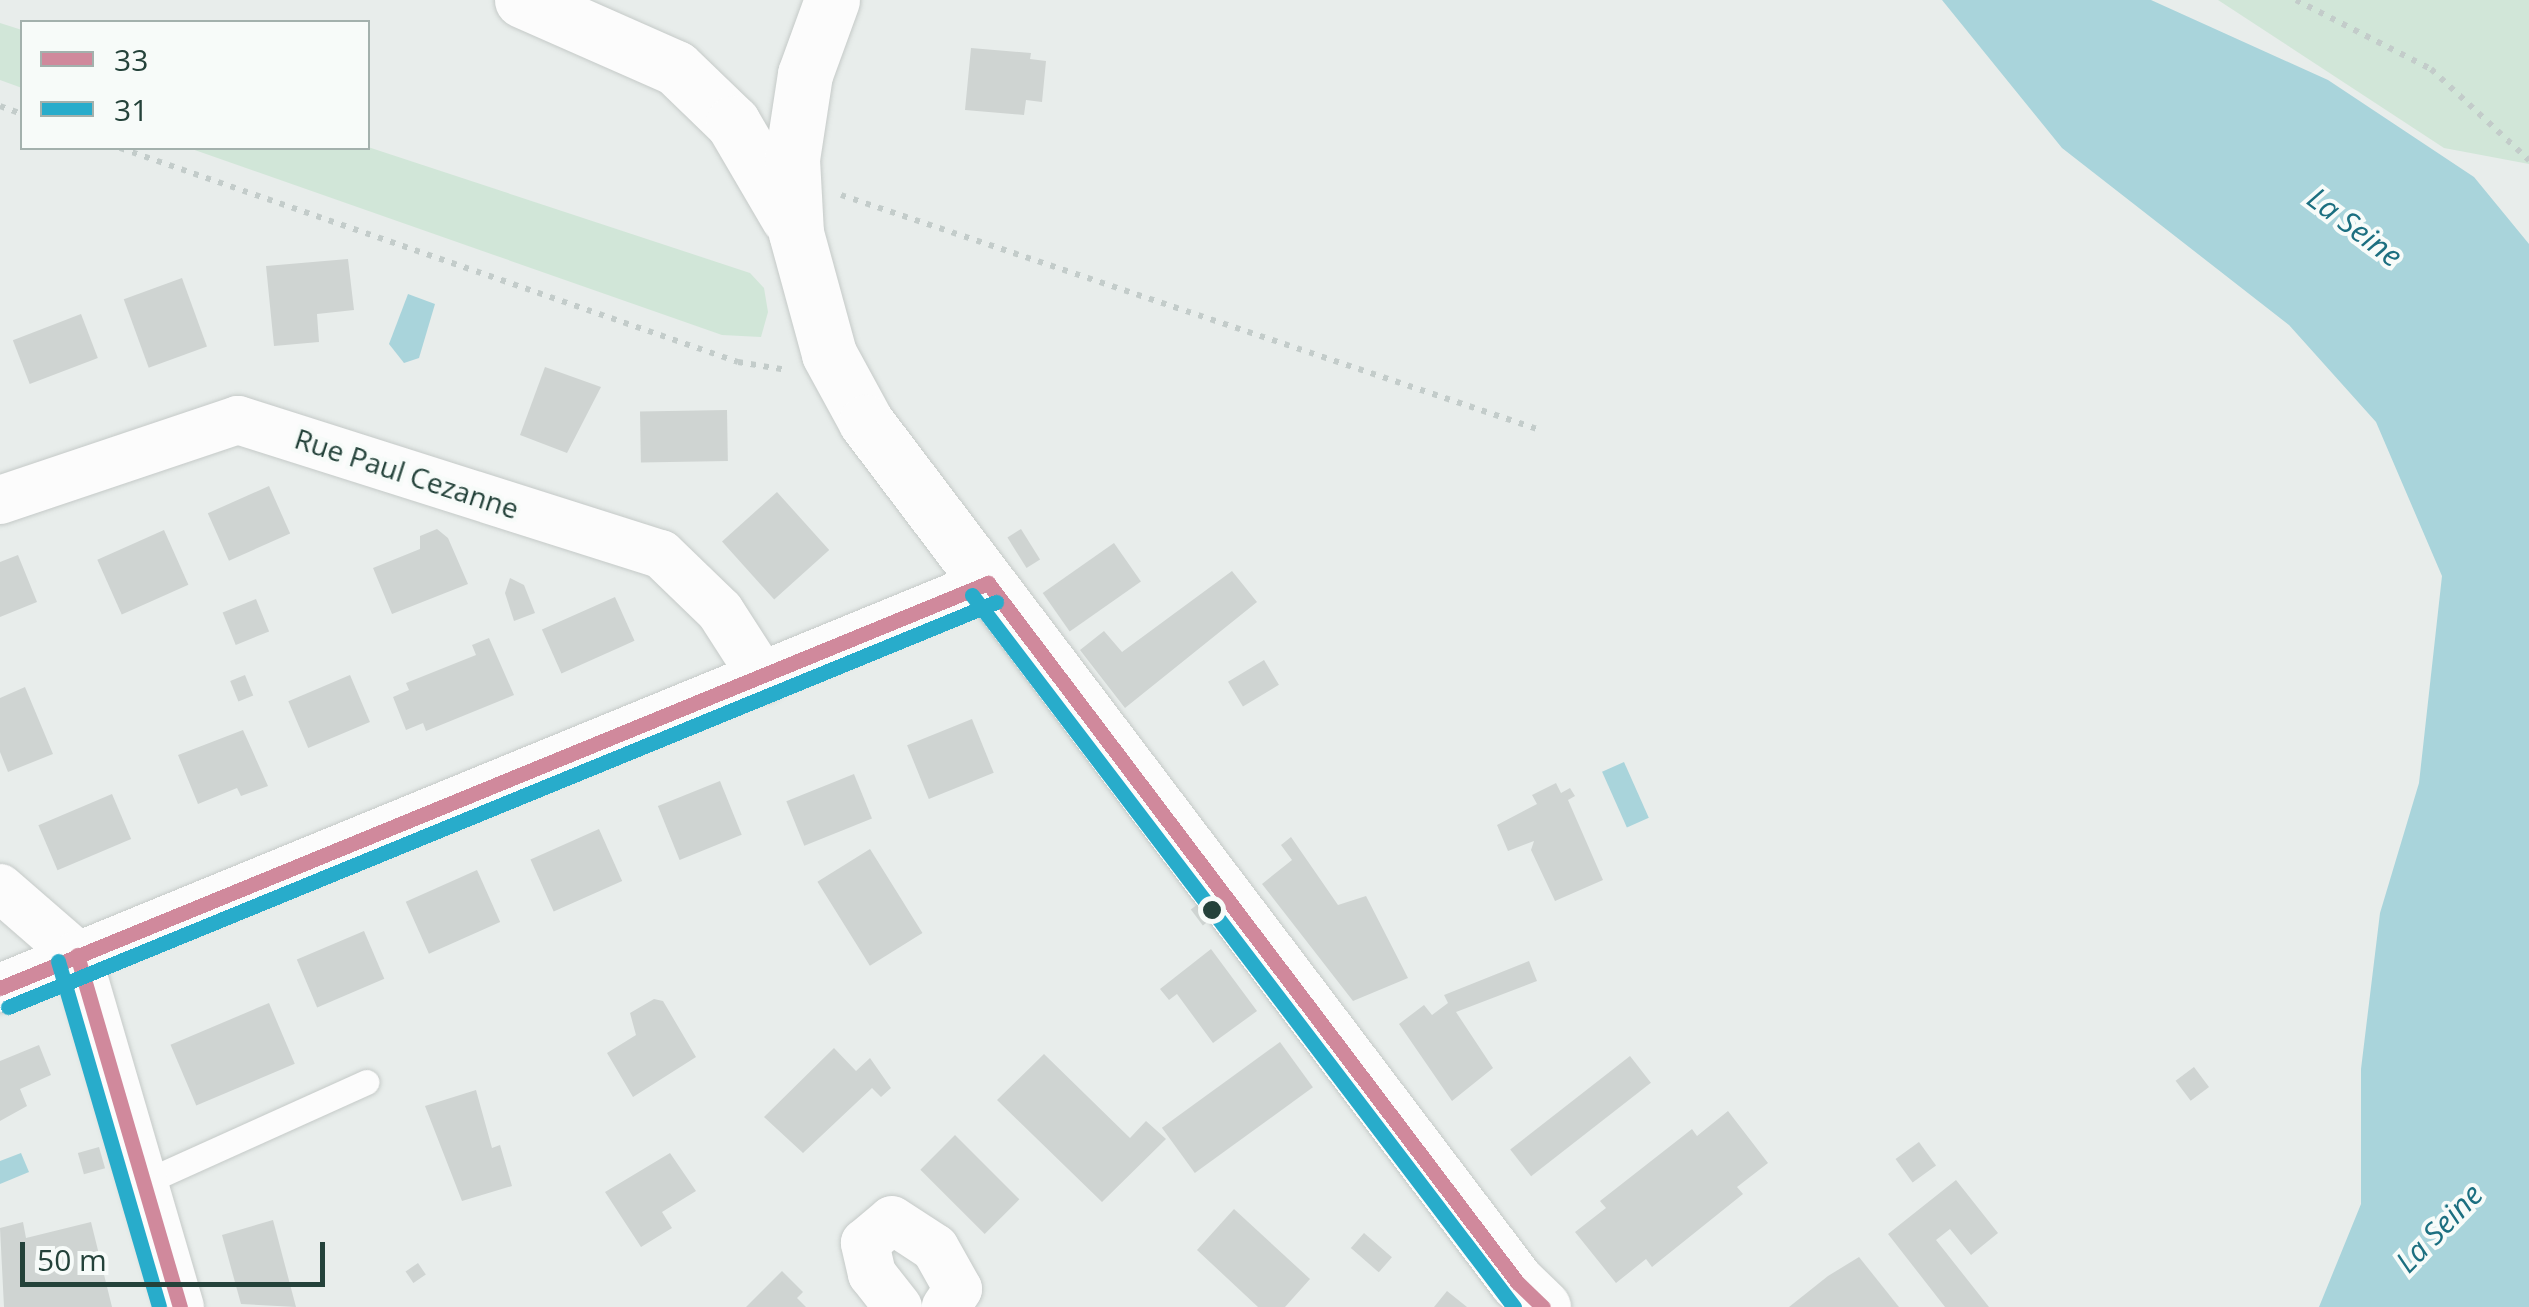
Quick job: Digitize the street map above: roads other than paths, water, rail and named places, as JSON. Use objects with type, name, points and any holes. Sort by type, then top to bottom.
[{"type":"street","points":[[522,0],[651,52],[708,93],[758,157],[796,233],[836,366],[866,422],[1528,1298]]},
{"type":"street","points":[[796,233],[792,179],[797,107],[832,0]]},
{"type":"street","name":"Rue Paul Cezanne","points":[[0,500],[238,420],[660,554],[720,610],[763,678]]},
{"type":"street","points":[[0,988],[988,583]]},
{"type":"street","points":[[0,888],[77,955],[180,1307]]},
{"type":"street","points":[[898,1307],[872,1274],[865,1243],[892,1220],[935,1248],[958,1289],[946,1307]]},
{"type":"lane","points":[[145,1182],[366,1082]]},
{"type":"water","name":"La Seine","points":[[1942,0],[2151,0],[2328,80],[2474,177],[2529,244],[2529,1307],[2319,1307],[2361,1204],[2361,1069],[2380,913],[2419,783],[2442,576],[2376,422],[2289,325],[2062,148]]},
{"type":"water","points":[[408,294],[435,304],[419,358],[404,363],[389,344]]},
{"type":"water","points":[[1624,762],[1649,818],[1627,827],[1602,772]]},
{"type":"water","points":[[21,1153],[29,1172],[0,1184],[0,1161]]}]
